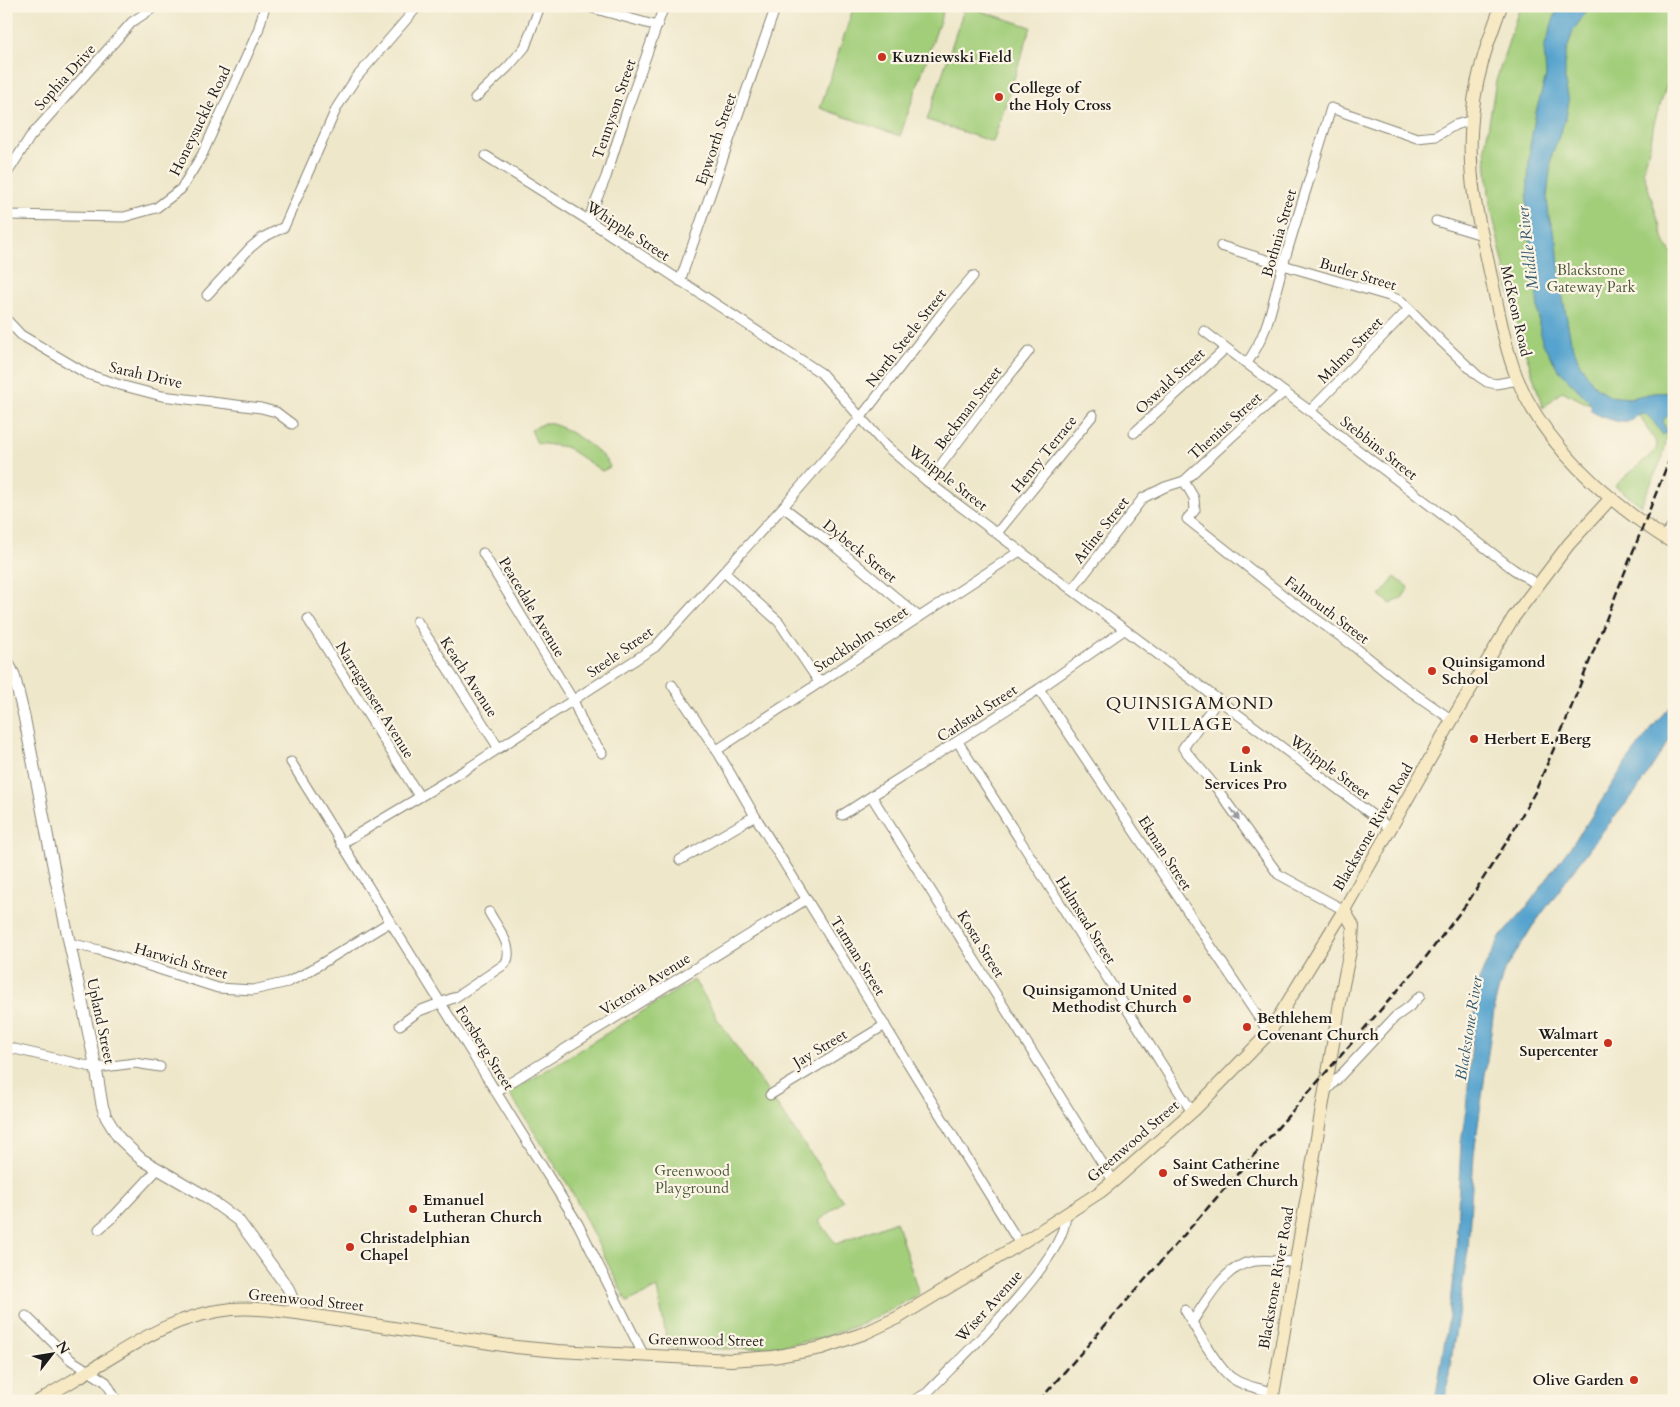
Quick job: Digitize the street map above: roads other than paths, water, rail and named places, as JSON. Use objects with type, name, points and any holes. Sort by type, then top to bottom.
[{"type":"main road","name":"McKeon Road","points":[[1502,6],[1480,67],[1473,120],[1471,159],[1473,186],[1482,235],[1518,380],[1530,405],[1548,433],[1582,471],[1611,498],[1669,540],[1674,551]]},
{"type":"main road","name":"Blackstone River Road","points":[[1272,1397],[1352,941],[1353,926],[1344,910],[1452,720],[1513,618],[1569,544],[1611,498]]},
{"type":"main road","name":"Greenwood Street","points":[[40,1401],[155,1331],[186,1318],[233,1309],[294,1312],[516,1348],[644,1356],[750,1360],[821,1348],[865,1333],[898,1317],[1020,1244],[1114,1182],[1192,1112],[1269,1033],[1344,910]]},
{"type":"street","name":"Sophia Drive","points":[[6,175],[30,137],[132,22],[156,6]]},
{"type":"street","name":"Honeysuckle Road","points":[[6,215],[124,217],[156,208],[181,189],[202,155],[258,31],[265,6]]},
{"type":"street","points":[[207,295],[250,248],[262,238],[284,227],[336,106],[356,78],[418,6]]},
{"type":"street","points":[[475,98],[508,67],[525,47],[540,6]]},
{"type":"street","points":[[585,6],[657,26]]},
{"type":"street","name":"Tennyson Street","points":[[588,220],[606,177],[628,107],[664,6]]},
{"type":"street","name":"Epworth Street","points":[[680,281],[776,6]]},
{"type":"street","name":"Bothnia Street","points":[[1246,363],[1258,346],[1265,330],[1283,265],[1332,108],[1417,138],[1436,136],[1455,125],[1473,120]]},
{"type":"street","name":"Whipple Street","points":[[486,156],[588,220],[821,373],[885,445],[928,482],[1390,829]]},
{"type":"street","points":[[1436,221],[1482,235]]},
{"type":"street","name":"Butler Street","points":[[1221,246],[1401,301],[1478,376],[1496,384],[1518,380]]},
{"type":"street","name":"North Steele Street","points":[[861,417],[973,276]]},
{"type":"street","name":"Malmo Street","points":[[1310,411],[1409,309]]},
{"type":"street","name":"Sarah Drive","points":[[6,318],[21,335],[87,374],[162,396],[261,408],[276,412],[292,424]]},
{"type":"street","name":"Stebbins Street","points":[[1204,330],[1226,349],[1310,411],[1352,446],[1513,569],[1538,585]]},
{"type":"street","name":"Oswald Street","points":[[1134,433],[1226,349]]},
{"type":"street","name":"Beckman Street","points":[[928,482],[1029,351]]},
{"type":"street","name":"Thenius Street","points":[[1184,481],[1284,392]]},
{"type":"street","name":"Henry Terrace","points":[[997,534],[1093,416]]},
{"type":"street","name":"Steele Street","points":[[341,844],[470,766],[655,647],[783,507],[861,417]]},
{"type":"street","name":"Falmouth Street","points":[[1184,481],[1194,498],[1195,510],[1187,519],[1402,685],[1452,720]]},
{"type":"street","name":"Arline Street","points":[[1072,590],[1143,498],[1165,487],[1184,481]]},
{"type":"street","name":"Dybeck Street","points":[[783,507],[832,544],[919,617]]},
{"type":"street","points":[[1669,540],[1674,523]]},
{"type":"street","name":"Stockholm Street","points":[[717,750],[1020,551]]},
{"type":"street","name":"Peacedale Avenue","points":[[483,553],[573,700],[585,728],[602,754]]},
{"type":"street","points":[[724,572],[779,622],[819,682]]},
{"type":"street","name":"Narragansett Avenue","points":[[308,619],[419,796]]},
{"type":"street","name":"Keach Avenue","points":[[417,621],[498,747]]},
{"type":"street","name":"Carlstad Street","points":[[842,815],[1039,689],[1124,630]]},
{"type":"street","name":"Upland Street","points":[[6,659],[14,675],[24,716],[36,784],[106,1117],[119,1138],[128,1148],[157,1170],[205,1196],[238,1220],[288,1288],[295,1306],[294,1312]]},
{"type":"street","name":"Tatman Street","points":[[672,685],[717,750],[755,816],[1020,1244]]},
{"type":"street","name":"Ekman Street","points":[[1039,689],[1269,1033]]},
{"type":"street","points":[[1218,700],[1183,748],[1215,786],[1278,874],[1344,910]]},
{"type":"street","name":"Halmstad Street","points":[[958,742],[1192,1112]]},
{"type":"street","name":"Forsberg Street","points":[[291,762],[578,1224],[644,1356]]},
{"type":"street","name":"Kosta Street","points":[[872,797],[1114,1182]]},
{"type":"street","points":[[680,860],[755,816]]},
{"type":"street","name":"Victoria Avenue","points":[[497,1091],[807,899]]},
{"type":"street","points":[[400,1025],[419,1011],[456,998],[498,970],[507,961],[508,946],[488,912]]},
{"type":"street","name":"Harwich Street","points":[[69,943],[100,950],[218,988],[253,990],[279,984],[304,974],[390,922]]},
{"type":"street","points":[[1324,1092],[1395,1017],[1420,996]]},
{"type":"street","name":"Jay Street","points":[[770,1095],[885,1025]]},
{"type":"street","points":[[6,1047],[96,1068],[135,1063],[160,1067]]},
{"type":"street","points":[[100,1229],[157,1170]]},
{"type":"street","name":"Wiser Avenue","points":[[912,1401],[927,1392],[1012,1306],[1052,1252],[1065,1225],[1066,1215]]},
{"type":"street","points":[[1192,1322],[1226,1276],[1239,1265],[1259,1260],[1295,1262]]},
{"type":"street","points":[[1185,1310],[1217,1363],[1228,1376],[1272,1397]]},
{"type":"street","points":[[26,1316],[71,1360],[87,1372],[106,1382],[117,1401]]},
{"type":"water","points":[[1558,6],[1590,6],[1573,31],[1565,56],[1565,82],[1569,101],[1566,118],[1552,154],[1547,198],[1549,217],[1557,242],[1561,288],[1571,341],[1580,364],[1595,386],[1609,396],[1630,398],[1653,393],[1674,392],[1674,415],[1669,415],[1664,420],[1667,432],[1663,435],[1645,414],[1642,413],[1629,421],[1619,422],[1590,410],[1592,407],[1588,400],[1558,369],[1542,342],[1535,270],[1526,215],[1530,146],[1536,112],[1546,76],[1544,48]]},
{"type":"water","points":[[1674,703],[1674,733],[1637,790],[1599,836],[1532,927],[1503,974],[1495,1003],[1474,1154],[1468,1250],[1445,1401],[1435,1401],[1448,1322],[1456,1250],[1461,1142],[1466,1110],[1477,985],[1501,936],[1525,909],[1584,828],[1625,764],[1662,715]]},
{"type":"railway","points":[[1039,1401],[1419,966],[1468,902],[1506,843],[1535,792],[1565,723],[1674,448]]},
{"type":"railway","points":[[397,1397],[398,1401]]},
{"type":"place","name":"Kuzniewski Field","points":[[882,57]]},
{"type":"place","name":"College of the Holy Cross","points":[[999,97]]},
{"type":"place","name":"Quinsigamond School","points":[[1432,671]]},
{"type":"place","name":"Herbert E. Berg","points":[[1474,739]]},
{"type":"place","name":"Link Services Pro","points":[[1246,750]]},
{"type":"place","name":"Quinsigamond United Methodist Church","points":[[1187,999]]},
{"type":"place","name":"Bethlehem Covenant Church","points":[[1247,1027]]},
{"type":"place","name":"Walmart Supercenter","points":[[1608,1043]]},
{"type":"place","name":"Saint Catherine of Sweden Church","points":[[1163,1173]]},
{"type":"place","name":"Emanuel Lutheran Church","points":[[413,1209]]},
{"type":"place","name":"Christadelphian Chapel","points":[[350,1247]]},
{"type":"place","name":"Olive Garden","points":[[1634,1380]]},
{"type":"district","name":"QUINSIGAMOND VILLAGE","points":[[1190,713]]},
{"type":"water label","name":"Middle River","points":[[1527,248]]},
{"type":"water label","name":"Blackstone River","points":[[1468,1028]]},
{"type":"park label","name":"Blackstone Gateway Park","points":[[1591,278]]},
{"type":"park label","name":"Greenwood Playground","points":[[692,1180]]}]
